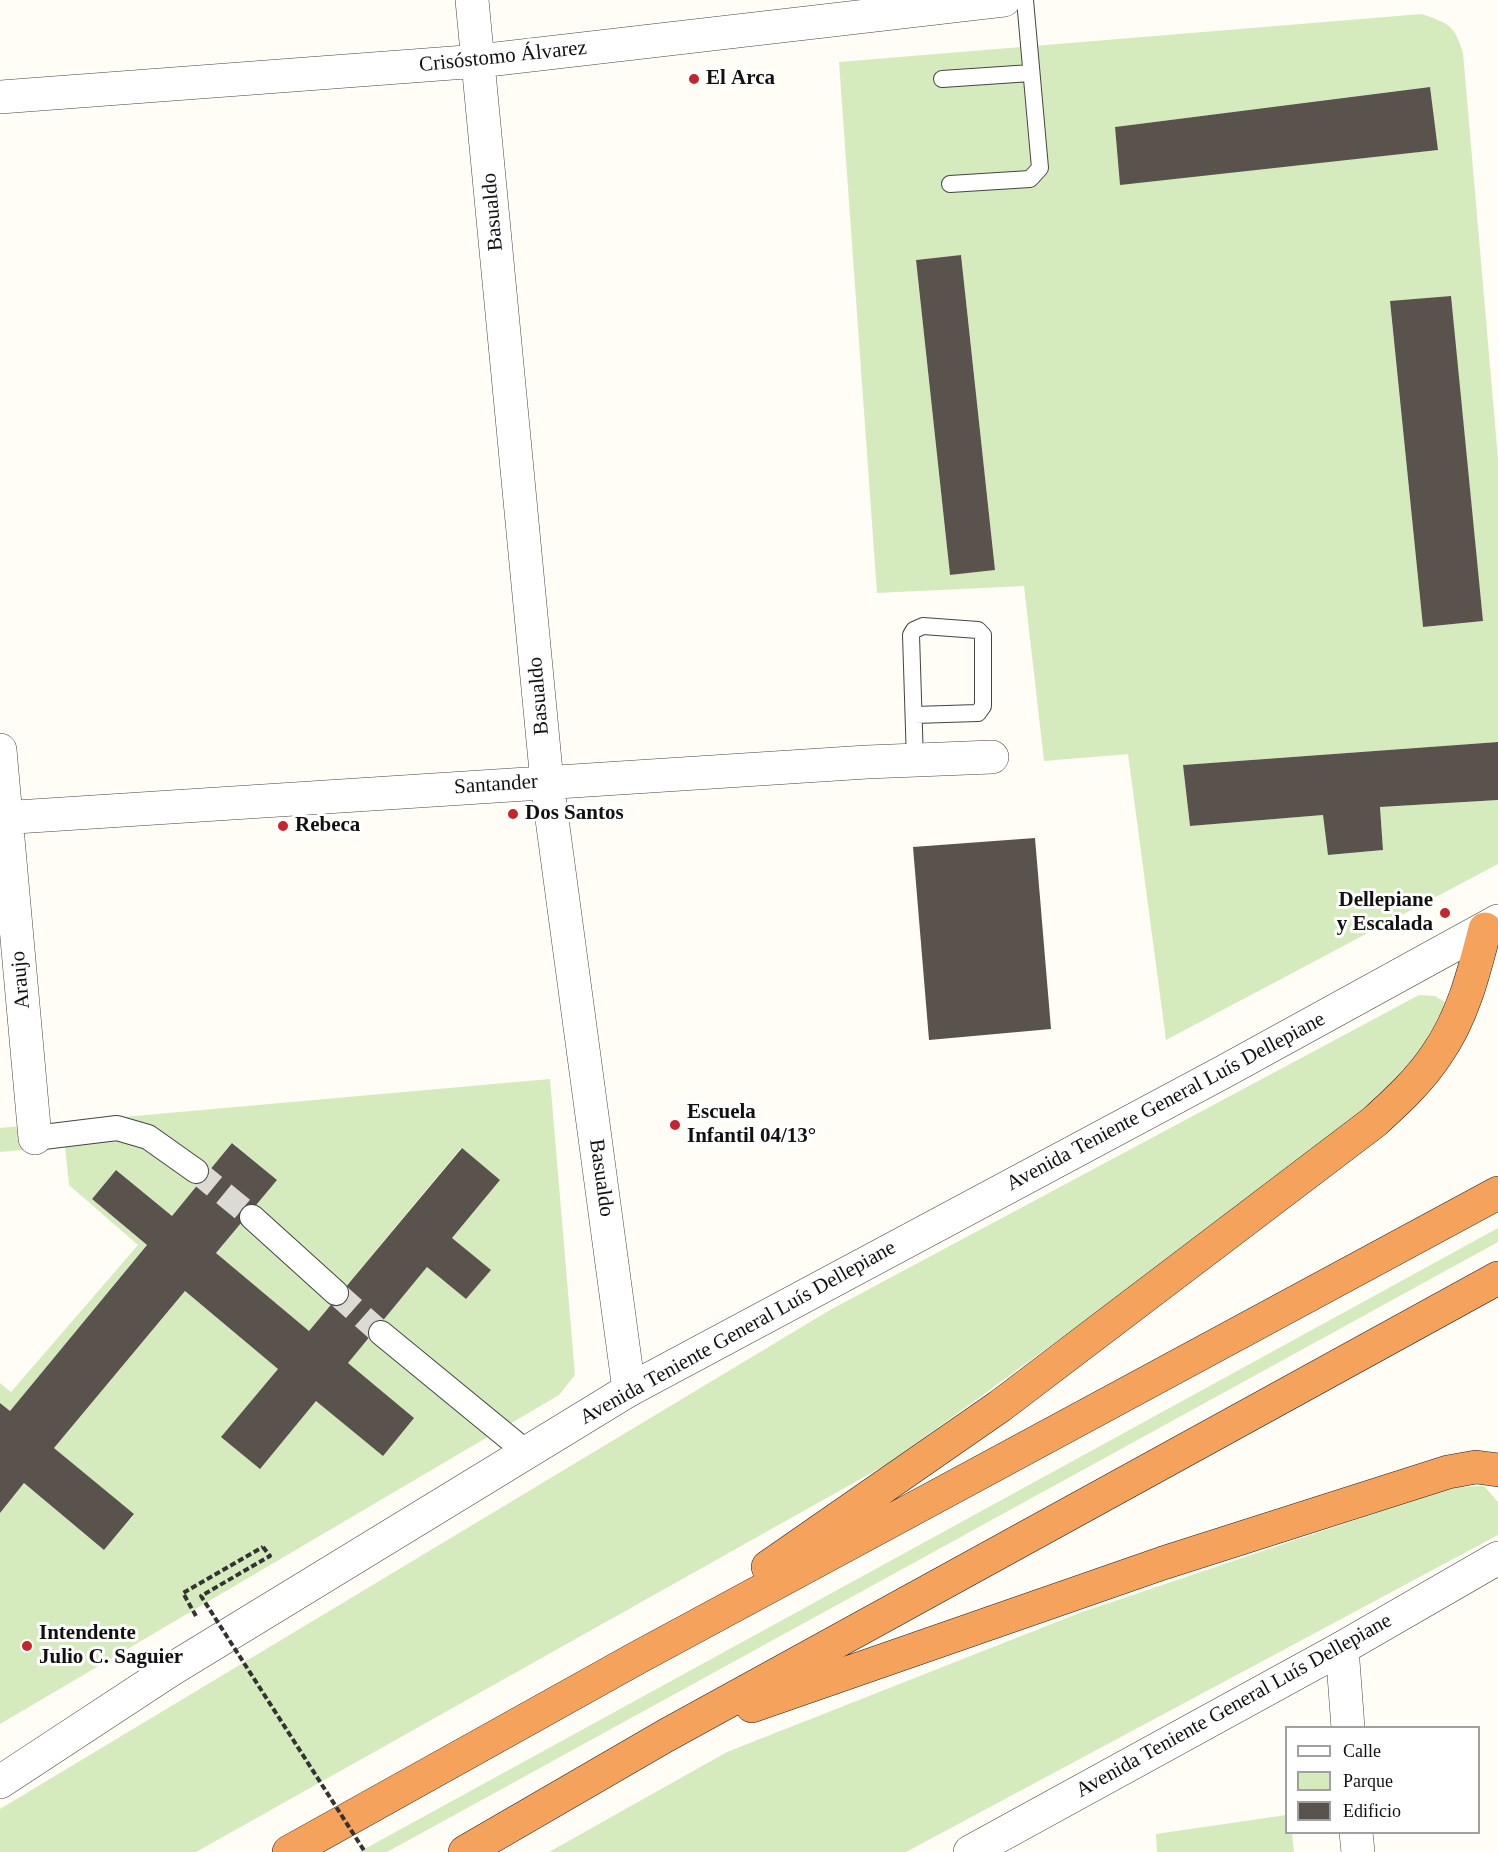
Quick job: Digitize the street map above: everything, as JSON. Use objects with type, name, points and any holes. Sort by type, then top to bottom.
[{"type":"highway","points":[[637,1658],[1000,1406],[1374,1122],[1409,1089],[1437,1054],[1470,987],[1492,925]]},
{"type":"highway","points":[[289,1852],[637,1658],[1498,1193]]},
{"type":"highway","points":[[465,1852],[665,1737],[1498,1278]]},
{"type":"highway","points":[[665,1737],[1186,1556],[1448,1472],[1476,1467],[1498,1470]]},
{"type":"street","name":"Basualdo","points":[[472,0],[547,782],[629,1390]]},
{"type":"street","name":"Crisóstomo Álvarez","points":[[0,97],[479,61],[1004,0]]},
{"type":"street","name":"Araujo","points":[[0,750],[4,818],[35,1138]]},
{"type":"street","name":"Santander","points":[[4,818],[547,782],[992,757]]},
{"type":"street","name":"Avenida Teniente General Luís Dellepiane","points":[[0,1782],[213,1644],[629,1390],[1492,925]]},
{"type":"street","points":[[35,1138],[117,1128],[148,1137],[196,1171]]},
{"type":"street","points":[[252,1217],[336,1293]]},
{"type":"street","points":[[381,1333],[526,1452]]},
{"type":"street","name":"Avenida Teniente General Luís Dellepiane","points":[[970,1852],[1342,1648],[1498,1558]]},
{"type":"street","points":[[1342,1648],[1348,1726]]},
{"type":"street","points":[[1356,1834],[1358,1852]]},
{"type":"lane","points":[[951,184],[1030,180],[1041,168],[1025,0]]},
{"type":"lane","points":[[942,79],[1031,73]]},
{"type":"lane","points":[[914,715],[978,713],[981,710],[983,706],[983,635],[978,630],[923,626],[914,630],[911,635],[915,761]]},
{"type":"path","points":[[213,1644],[183,1593],[263,1547],[270,1556],[201,1596],[365,1852]]},
{"type":"green space","points":[[1422,14],[1449,26],[1457,36],[1463,53],[1498,459],[1498,742],[1183,765],[1190,826],[1323,815],[1329,855],[1383,850],[1380,807],[1498,800],[1498,864],[1166,1040],[1128,754],[1044,761],[1024,586],[877,593],[839,62]],"holes":[[[1429,87],[1438,150],[1120,184],[1115,127]],[[961,255],[995,570],[950,575],[916,260]],[[1450,296],[1483,621],[1423,627],[1390,302]]]},
{"type":"green space","points":[[1419,995],[1435,996],[1446,1003],[1421,1065],[1134,1285],[889,1463],[196,1852],[0,1852],[0,1809],[830,1310]]},
{"type":"green space","points":[[550,1079],[575,1375],[559,1395],[0,1724],[0,1513],[24,1483],[104,1550],[134,1515],[54,1448],[185,1291],[278,1369],[222,1437],[260,1468],[427,1267],[466,1299],[490,1270],[452,1238],[500,1180],[461,1148],[309,1331],[216,1253],[277,1180],[233,1143],[172,1216],[116,1170],[92,1199],[147,1245],[10,1411],[0,1403],[0,1383],[11,1392],[138,1245],[69,1185],[65,1146],[0,1152],[0,1128]]},
{"type":"green space","points":[[1498,1228],[1498,1242],[387,1852],[359,1852]]},
{"type":"green space","points":[[1484,1486],[1498,1502],[1498,1535],[906,1852],[549,1852],[727,1752],[1082,1612],[1453,1487]]},
{"type":"green space","points":[[1285,1815],[1285,1834],[1292,1834],[1294,1852],[1157,1852],[1156,1834]]},
{"type":"building","points":[[1430,87],[1438,150],[1120,185],[1115,127]]},
{"type":"building","points":[[961,255],[995,570],[950,575],[916,260]]},
{"type":"building","points":[[1451,296],[1483,621],[1423,627],[1390,301]]},
{"type":"building","points":[[1498,742],[1498,800],[1380,807],[1383,850],[1328,855],[1323,815],[1190,826],[1183,765]]},
{"type":"building","points":[[1035,838],[1051,1029],[929,1040],[913,847]]},
{"type":"building","points":[[232,1143],[277,1180],[216,1253],[309,1331],[462,1148],[500,1180],[452,1238],[491,1270],[466,1299],[427,1267],[348,1363],[414,1418],[383,1456],[316,1401],[260,1469],[221,1437],[278,1369],[185,1291],[54,1448],[134,1514],[104,1550],[24,1483],[0,1513],[0,1403],[10,1411],[147,1245],[92,1199],[116,1170],[172,1216]]},
{"type":"tunnel","points":[[196,1171],[252,1217]]},
{"type":"tunnel","points":[[336,1293],[381,1333]]},
{"type":"place","name":"El Arca","points":[[694,79]]},
{"type":"place","name":"Dos Santos","points":[[513,814]]},
{"type":"place","name":"Rebeca","points":[[283,826]]},
{"type":"place","name":"Dellepiane y Escalada","points":[[1445,913]]},
{"type":"place","name":"Escuela Infantil 04/13°","points":[[675,1125]]},
{"type":"place","name":"Intendente Julio C. Saguier","points":[[27,1646]]}]
